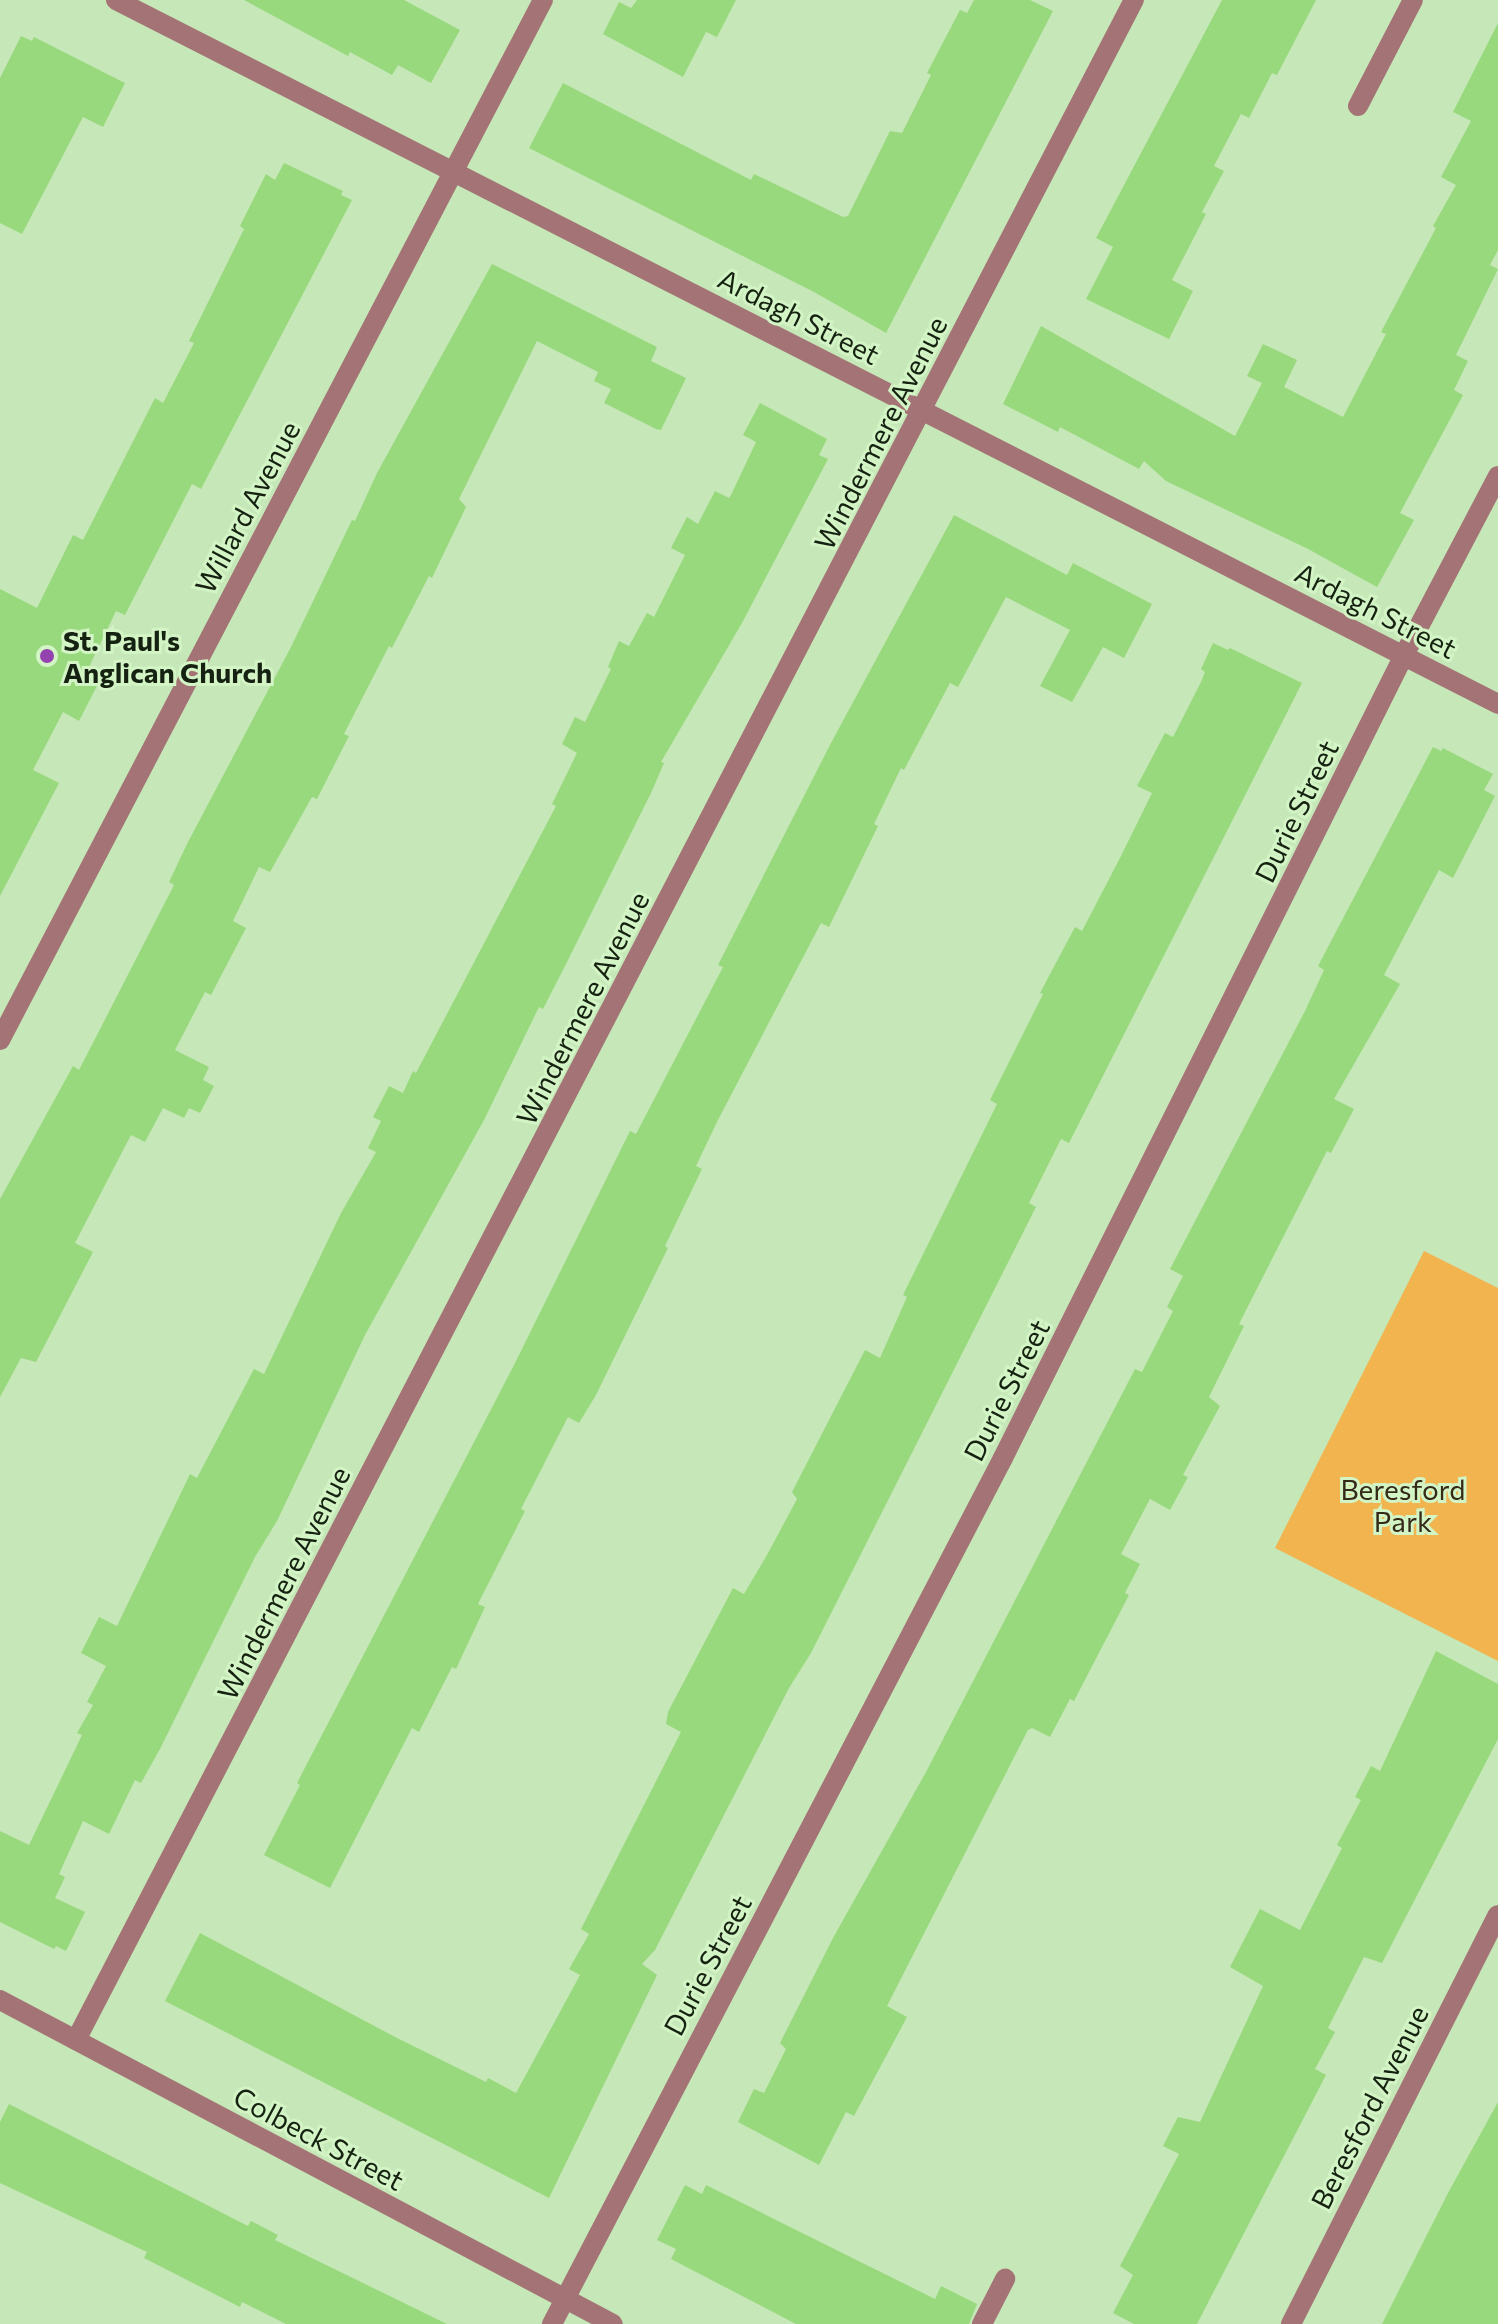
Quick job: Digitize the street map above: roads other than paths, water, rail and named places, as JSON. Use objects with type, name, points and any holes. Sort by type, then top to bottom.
[{"type":"street","name":"Ardagh Street","points":[[116,0],[1498,704]]},
{"type":"street","name":"Willard Avenue","points":[[0,1040],[543,0]]},
{"type":"street","name":"Windermere Avenue","points":[[76,2040],[1134,0]]},
{"type":"street","points":[[1358,106],[1413,0]]},
{"type":"street","name":"Durie Street","points":[[552,2324],[1010,1444],[1404,655],[1498,476]]},
{"type":"street","name":"Beresford Avenue","points":[[1291,2324],[1498,1915]]},
{"type":"street","name":"Colbeck Street","points":[[0,2001],[613,2324]]},
{"type":"street","points":[[982,2324],[1005,2279]]},
{"type":"place","name":"St. Paul's Anglican Church","points":[[47,656]]},
{"type":"park label","name":"Beresford Park","points":[[1403,1505]]}]
